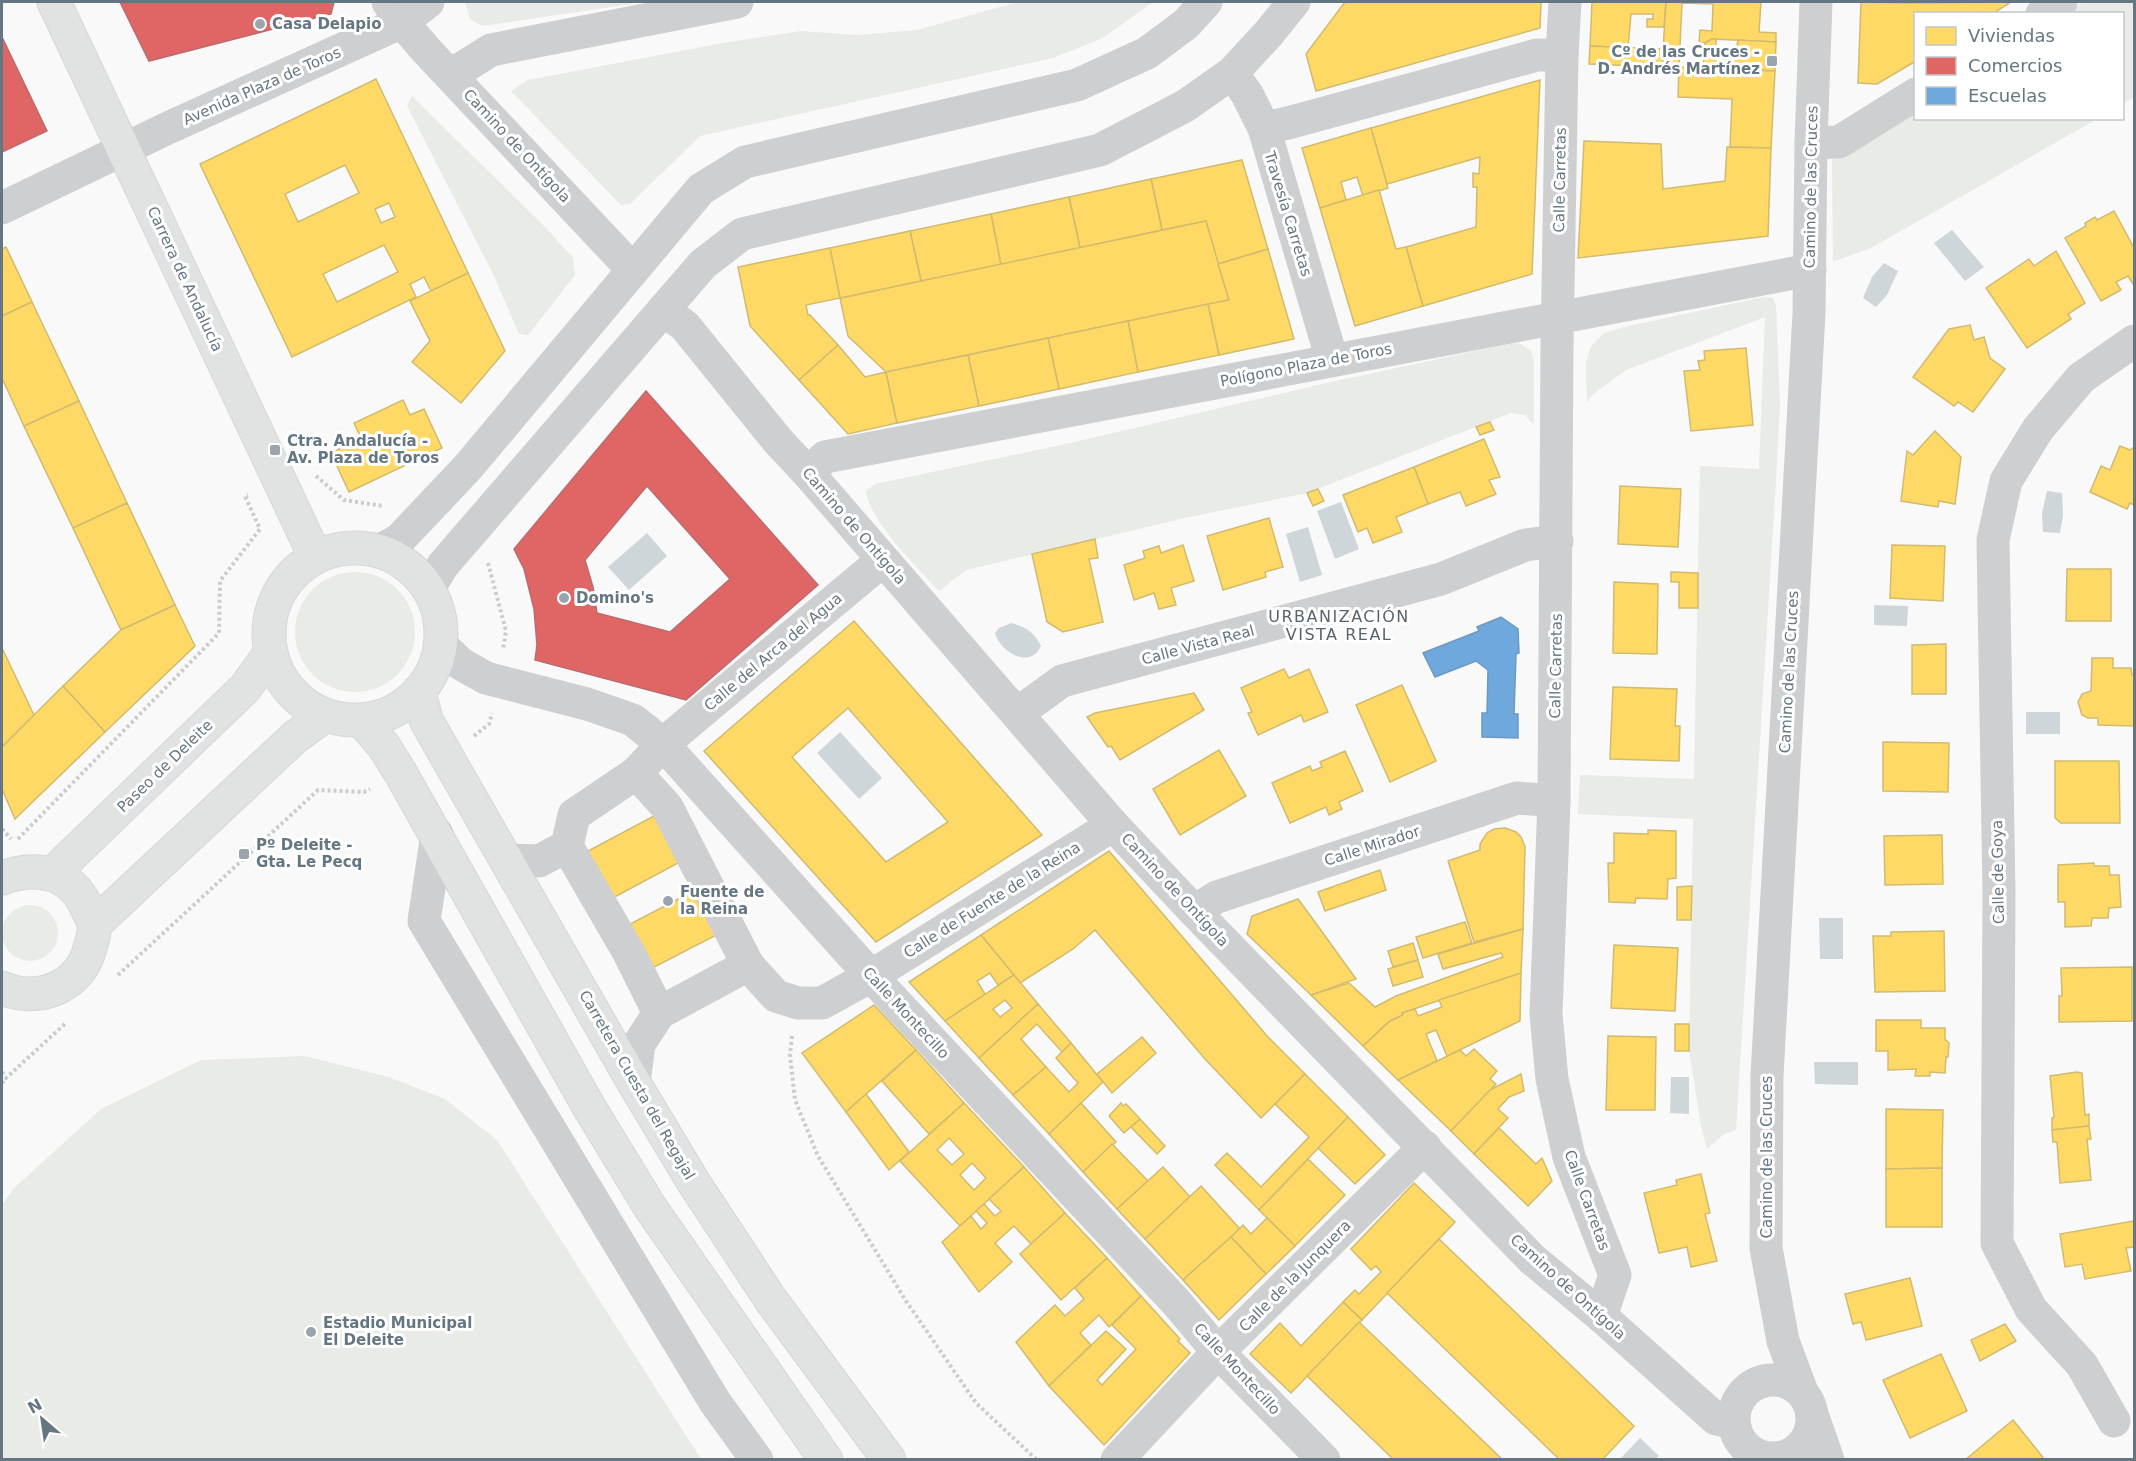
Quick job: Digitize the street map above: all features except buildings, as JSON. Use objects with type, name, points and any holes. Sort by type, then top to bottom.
[{"type":"main road","name":"Carrera de Andalucía","points":[[54,2],[315,556]]},
{"type":"main road","points":[[335,549],[381,550],[402,560],[429,588],[442,624],[440,644],[428,680],[419,691],[389,713],[362,721],[343,722],[303,706],[285,686],[271,652],[270,618],[279,593],[294,572],[315,556],[335,549]]},
{"type":"main road","name":"Paseo de Deleite","points":[[52,874],[245,687],[271,652]]},
{"type":"main road","name":"Carretera Cuesta del Regajal","points":[[419,691],[426,720],[634,1083],[694,1183],[771,1300],[889,1460]]},
{"type":"main road","points":[[94,925],[295,737],[324,716]]},
{"type":"main road","points":[[362,721],[383,745],[437,834],[589,1107],[651,1207],[826,1460]]},
{"type":"main road","points":[[2,878],[17,872],[35,871],[52,874],[69,884],[83,898],[94,925],[88,957],[76,975],[60,988],[40,994],[7,998]]},
{"type":"street","name":"Avenida Plaza de Toros","points":[[2,208],[125,149],[395,12],[428,2]]},
{"type":"street","points":[[451,75],[491,50],[737,2]]},
{"type":"street","points":[[381,550],[399,540],[468,467],[701,189],[745,162],[1077,85],[1147,52],[1186,24],[1206,2]]},
{"type":"street","points":[[429,588],[443,565],[703,264],[742,234],[1100,150],[1185,105],[1232,74],[1294,2]]},
{"type":"street","name":"Calle Carretas","points":[[1565,2],[1562,55],[1558,317],[1554,801],[1546,1014],[1552,1079],[1569,1157],[1615,1275],[1601,1316]]},
{"type":"street","name":"Camino de las Cruces","points":[[1816,2],[1808,337],[1767,1076],[1766,1248],[1783,1341],[1828,1460]]},
{"type":"street","points":[[2045,12],[2061,2]]},
{"type":"street","name":"Camino de Ontígola","points":[[395,12],[633,270]]},
{"type":"street","points":[[1264,128],[1537,55],[1562,55]]},
{"type":"street","name":"Travesía Carretas","points":[[1232,74],[1247,94],[1264,128],[1332,360]]},
{"type":"street","points":[[1811,143],[1839,142],[1914,95]]},
{"type":"street","name":"Polígono Plaza de Toros","points":[[808,473],[825,458],[1810,270]]},
{"type":"street","name":"Camino de Ontígola","points":[[663,310],[685,326],[778,441],[1018,713],[1113,825],[1194,911],[1532,1259],[1601,1316],[1716,1419],[1734,1422]]},
{"type":"street","name":"Calle de Goya","points":[[2114,1420],[2082,1365],[2031,1309],[1998,1243],[1999,894],[1993,540],[2006,481],[2037,429],[2081,378],[2134,341]]},
{"type":"street","name":"Calle Vista Real","points":[[1018,713],[1062,681],[1441,579],[1525,545],[1557,541]]},
{"type":"street","name":"Calle del Arca del Agua","points":[[567,846],[574,816],[636,773],[663,744],[883,560]]},
{"type":"street","name":"Calle Montecillo","points":[[440,644],[461,664],[486,678],[587,704],[633,720],[663,744],[871,976],[1176,1302],[1218,1352],[1324,1460]]},
{"type":"street","points":[[636,773],[667,807],[748,965],[776,996],[798,1003]]},
{"type":"street","name":"Calle Mirador","points":[[1194,911],[1217,897],[1517,798],[1554,801]]},
{"type":"street","name":"Calle de Fuente de la Reina","points":[[798,1003],[822,1003],[871,976],[1113,825]]},
{"type":"street","points":[[437,834],[424,921],[715,1402],[757,1460]]},
{"type":"street","points":[[508,860],[539,861],[567,846],[629,953],[659,1013]]},
{"type":"street","points":[[634,1083],[639,1044],[659,1013],[748,965]]},
{"type":"street","name":"Calle de la Junquera","points":[[1117,1460],[1218,1352],[1425,1148]]},
{"type":"street","points":[[1751,1387],[1764,1381],[1777,1380],[1791,1384],[1807,1404],[1811,1430],[1805,1442],[1795,1452],[1782,1458],[1758,1457],[1744,1446],[1737,1434],[1734,1422],[1741,1396],[1751,1387],[1783,1341]]},
{"type":"path","points":[[2,829],[14,843],[219,633],[220,581],[260,529],[245,496],[307,468],[344,500],[392,508]]},
{"type":"path","points":[[447,757],[489,724],[499,681],[506,631],[486,556]]},
{"type":"path","points":[[110,982],[318,790],[364,792],[400,772]]},
{"type":"path","points":[[798,1003],[790,1055],[795,1100],[818,1156],[906,1301],[976,1403],[1037,1460]]},
{"type":"path","points":[[2,1083],[67,1022]]},
{"type":"path","points":[[2,1072],[6,1078]]},
{"type":"shaded area","points":[[465,2],[634,2],[482,26],[470,19]]},
{"type":"shaded area","points":[[1018,2],[1153,2],[1103,38],[1053,58],[700,136],[630,204],[621,205],[511,91],[528,80],[723,43],[801,31],[857,35],[917,30]]},
{"type":"shaded area","points":[[2083,2],[2134,2],[2134,97],[2124,103],[2124,12],[2067,12]]},
{"type":"shaded area","points":[[412,96],[546,228],[573,258],[575,275],[528,335],[519,334],[493,274],[407,106]]},
{"type":"shaded area","points":[[1914,108],[1914,120],[2095,120],[1871,248],[1833,262],[1832,160]]},
{"type":"shaded area","points":[[1952,230],[1984,267],[1965,281],[1934,243]]},
{"type":"shaded area","points":[[1884,263],[1898,271],[1887,295],[1876,307],[1863,298],[1872,277]]},
{"type":"shaded area","points":[[1764,297],[1773,298],[1776,305],[1780,405],[1736,1130],[1724,1134],[1707,1149],[1689,1051],[1693,819],[1578,814],[1580,775],[1694,779],[1700,466],[1759,469],[1765,317],[1626,370],[1592,395],[1587,403],[1586,363],[1591,346],[1604,333]]},
{"type":"shaded area","points":[[1519,343],[1531,351],[1534,361],[1534,425],[1525,415],[1511,413],[1307,493],[1185,518],[966,570],[939,591],[885,530],[869,503],[866,491],[875,484],[1066,444],[1322,384]]},
{"type":"shaded area","points":[[2047,491],[2062,493],[2063,515],[2060,533],[2043,532],[2042,513]]},
{"type":"shaded area","points":[[1341,502],[1359,549],[1335,559],[1317,511]]},
{"type":"shaded area","points":[[1308,527],[1322,575],[1300,582],[1286,534]]},
{"type":"shaded area","points":[[647,533],[667,556],[629,590],[608,567]]},
{"type":"shaded area","points":[[355,572],[378,577],[397,590],[410,609],[415,632],[410,655],[397,674],[378,687],[355,692],[332,687],[313,674],[300,655],[295,632],[300,609],[313,590],[332,577]]},
{"type":"shaded area","points":[[1874,605],[1908,606],[1907,626],[1874,625]]},
{"type":"shaded area","points":[[1011,623],[1025,628],[1035,637],[1041,646],[1036,653],[1030,657],[1016,656],[998,640],[995,633],[999,628]]},
{"type":"shaded area","points":[[2026,712],[2060,712],[2060,734],[2026,734]]},
{"type":"shaded area","points":[[840,732],[882,778],[859,799],[817,753]]},
{"type":"shaded area","points":[[30,905],[41,907],[50,913],[56,922],[58,933],[56,944],[50,953],[41,959],[30,961],[19,959],[10,953],[4,944],[2,933],[4,922],[10,913],[19,907]]},
{"type":"shaded area","points":[[1819,918],[1843,918],[1843,959],[1820,959]]},
{"type":"shaded area","name":"Estadio Municipal El Deleite","points":[[305,1056],[389,1077],[445,1099],[497,1140],[701,1459],[2,1459],[2,1205],[14,1188],[101,1109],[201,1060]]},
{"type":"shaded area","points":[[1814,1062],[1858,1062],[1858,1085],[1815,1084]]},
{"type":"shaded area","points":[[1671,1077],[1689,1077],[1689,1114],[1670,1113]]},
{"type":"shaded area","points":[[1640,1438],[1659,1456],[1655,1459],[1620,1459]]},
{"type":"place","name":"Casa Delapio","points":[[260,24]]},
{"type":"place","name":"Cº de las Cruces - D. Andrés Martínez","points":[[1772,61]]},
{"type":"place","name":"Ctra. Andalucía - Av. Plaza de Toros","points":[[275,450]]},
{"type":"place","name":"Domino's","points":[[564,598]]},
{"type":"place","name":"Pº Deleite - Gta. Le Pecq","points":[[244,854]]},
{"type":"place","name":"Fuente de la Reina","points":[[668,901]]},
{"type":"place","name":"Estadio Municipal El Deleite","points":[[311,1332]]},
{"type":"district","name":"URBANIZACIÓN VISTA REAL","points":[[1339,625]]}]
